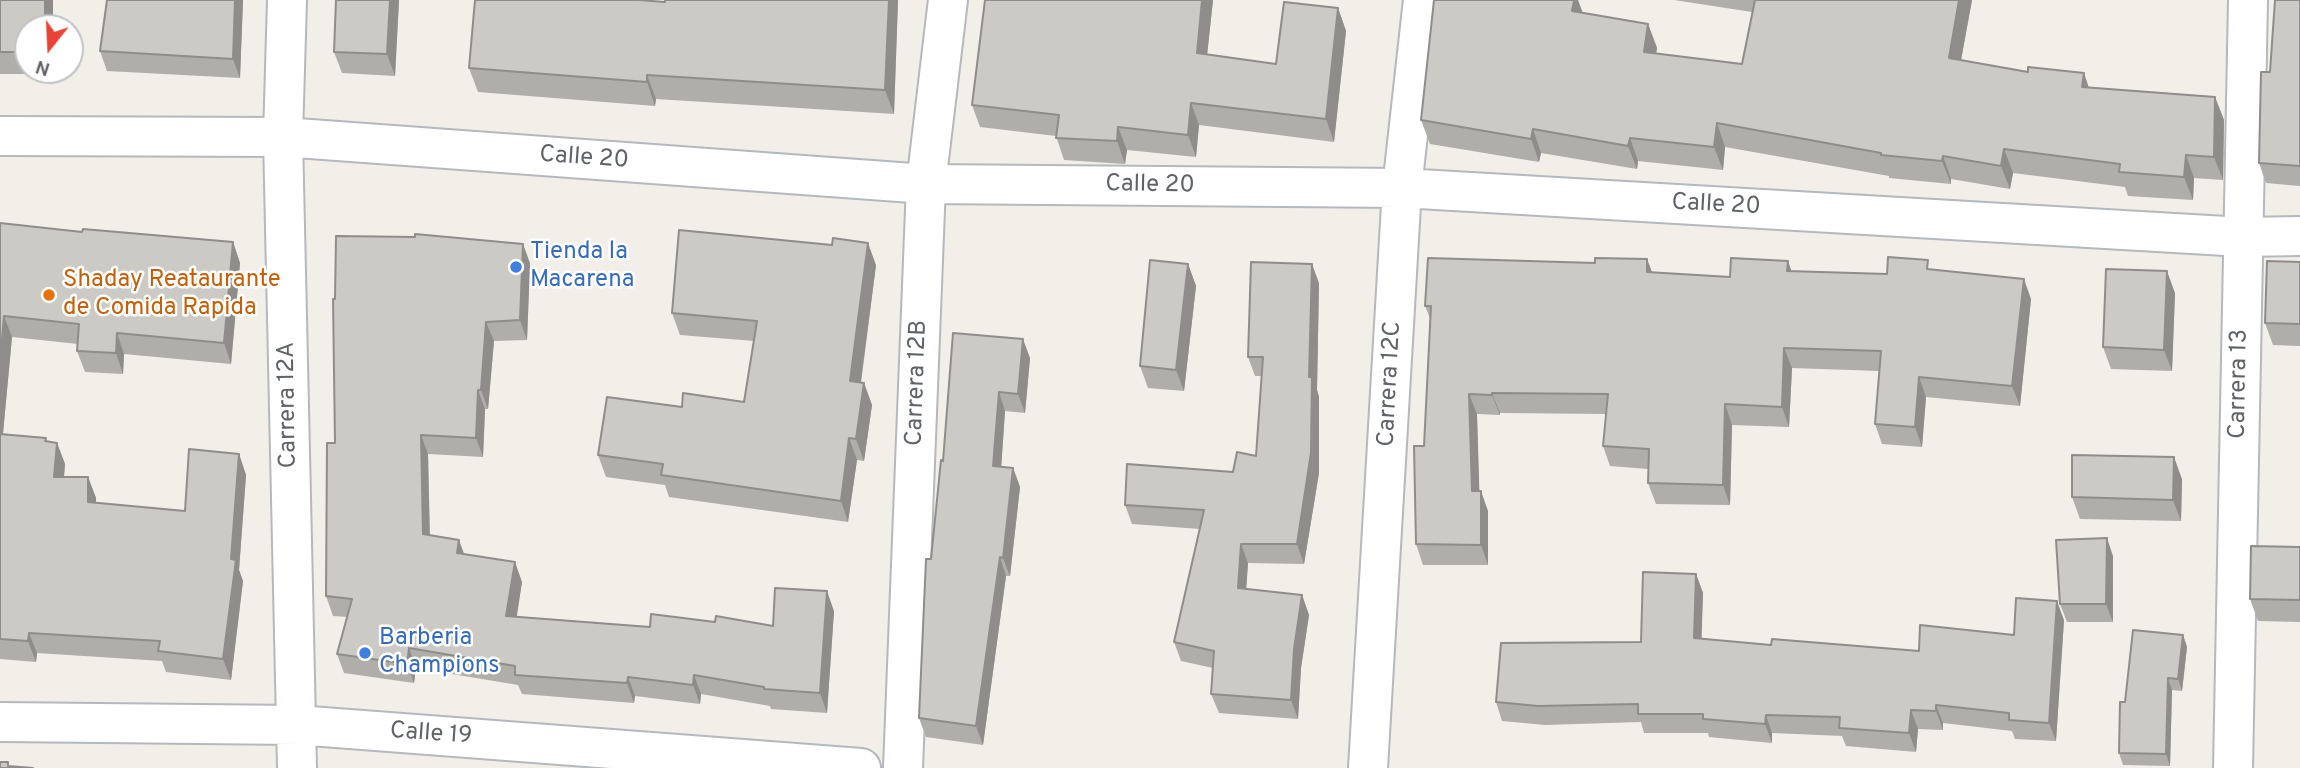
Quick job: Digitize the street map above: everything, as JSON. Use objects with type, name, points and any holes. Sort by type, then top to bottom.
[{"type":"street","name":"Carrera 12A","points":[[287,0],[283,136],[297,768]]},
{"type":"street","name":"Carrera 12B","points":[[903,768],[926,184],[948,0]]},
{"type":"street","name":"Carrera 12C","points":[[1368,768],[1402,188],[1423,0]]},
{"type":"street","name":"Carrera 13","points":[[2233,768],[2248,0]]},
{"type":"street","name":"Calle 20","points":[[0,136],[283,136],[926,184],[1402,188],[2243,237],[2300,236]]},
{"type":"street","name":"Calle 19","points":[[0,722],[297,725],[861,768]]},
{"type":"building","points":[[0,0],[45,0],[45,14],[14,14],[14,52],[0,52]]},
{"type":"building","points":[[107,0],[235,0],[233,59],[100,51]]},
{"type":"building","points":[[336,0],[390,0],[387,54],[334,52]]},
{"type":"building","points":[[475,0],[889,0],[885,90],[647,75],[647,82],[469,68]]},
{"type":"building","points":[[985,0],[1202,0],[1197,53],[1276,64],[1284,2],[1338,8],[1326,119],[1191,103],[1188,135],[1118,127],[1117,141],[1056,138],[1059,115],[972,105]]},
{"type":"building","points":[[1434,0],[1574,0],[1572,11],[1648,24],[1644,52],[1742,64],[1755,0],[1959,0],[1949,58],[2028,72],[2028,67],[2084,73],[2082,87],[2215,97],[2214,157],[2186,155],[2184,177],[2119,172],[2120,164],[2004,149],[2001,166],[1943,156],[1942,161],[1881,155],[1717,123],[1714,147],[1630,138],[1628,146],[1533,129],[1531,139],[1421,120]]},
{"type":"building","points":[[2275,0],[2300,0],[2300,166],[2259,163],[2261,72],[2270,72]]},
{"type":"building","points":[[0,223],[82,232],[83,229],[233,242],[224,343],[117,333],[116,353],[77,351],[79,324],[4,316],[0,362]]},
{"type":"building","points":[[679,230],[832,245],[833,238],[868,243],[850,381],[864,383],[856,439],[849,438],[841,501],[661,475],[663,464],[598,455],[607,397],[682,407],[683,393],[744,402],[757,321],[672,313]]},
{"type":"building","points":[[415,234],[523,244],[520,320],[486,322],[481,390],[478,390],[476,438],[421,435],[423,534],[459,540],[457,553],[515,562],[506,616],[650,627],[651,614],[715,622],[716,616],[773,626],[775,588],[827,591],[820,693],[764,689],[694,675],[693,685],[628,677],[627,683],[515,675],[515,666],[409,648],[407,664],[337,654],[352,599],[326,596],[327,443],[335,443],[333,299],[336,236],[415,237]]},
{"type":"building","points":[[1888,257],[1928,260],[1927,269],[2024,279],[2012,386],[1919,377],[1915,427],[1875,424],[1881,351],[1784,348],[1782,407],[1725,404],[1723,485],[1648,483],[1649,449],[1603,446],[1608,394],[1469,394],[1472,491],[1481,491],[1481,545],[1416,544],[1414,446],[1424,446],[1431,306],[1425,306],[1428,258],[1595,263],[1595,258],[1647,259],[1647,272],[1730,277],[1731,258],[1788,261],[1787,271],[1887,274]]},
{"type":"building","points":[[1150,260],[1188,264],[1176,370],[1140,366]]},
{"type":"building","points":[[2267,261],[2300,262],[2300,324],[2265,323]]},
{"type":"building","points":[[1251,262],[1312,264],[1309,377],[1312,377],[1311,453],[1297,544],[1241,544],[1238,588],[1302,595],[1294,649],[1291,700],[1211,694],[1214,651],[1174,642],[1204,510],[1125,505],[1127,464],[1233,472],[1237,452],[1256,456],[1263,357],[1248,357]]},
{"type":"building","points":[[2106,269],[2167,271],[2164,350],[2103,347]]},
{"type":"building","points":[[953,333],[1023,339],[1018,394],[999,392],[993,466],[1013,468],[1003,558],[1000,557],[976,726],[919,718],[926,559],[931,559],[941,460],[943,461]]},
{"type":"building","points":[[0,434],[46,438],[45,441],[57,443],[54,477],[88,477],[88,502],[185,511],[189,449],[239,454],[231,559],[236,560],[223,659],[158,651],[160,641],[29,633],[28,641],[0,639]]},
{"type":"building","points":[[2072,455],[2174,457],[2173,500],[2072,497]]},
{"type":"building","points":[[2107,538],[2106,604],[2060,604],[2056,540]]},
{"type":"building","points":[[2251,546],[2300,547],[2300,600],[2250,599]]},
{"type":"building","points":[[1643,572],[1696,574],[1694,638],[1771,645],[1772,639],[1919,651],[1920,625],[2014,635],[2016,598],[2057,601],[2049,723],[2009,720],[2009,713],[1936,705],[1936,711],[1911,710],[1909,733],[1839,728],[1840,717],[1766,715],[1765,724],[1703,719],[1703,714],[1638,714],[1638,704],[1538,706],[1496,702],[1501,643],[1641,642]]},
{"type":"building","points":[[2133,630],[2183,635],[2178,679],[2168,678],[2166,754],[2119,753],[2120,702],[2125,702]]},
{"type":"building","points":[[0,762],[8,762],[8,766],[33,768],[0,768]]},
{"type":"place","name":"Tienda la Macarena","points":[[516,267]]},
{"type":"place","name":"Shaday Reataurante de Comida Rapida","points":[[49,295]]},
{"type":"place","name":"Barberia Champions","points":[[365,653]]}]
